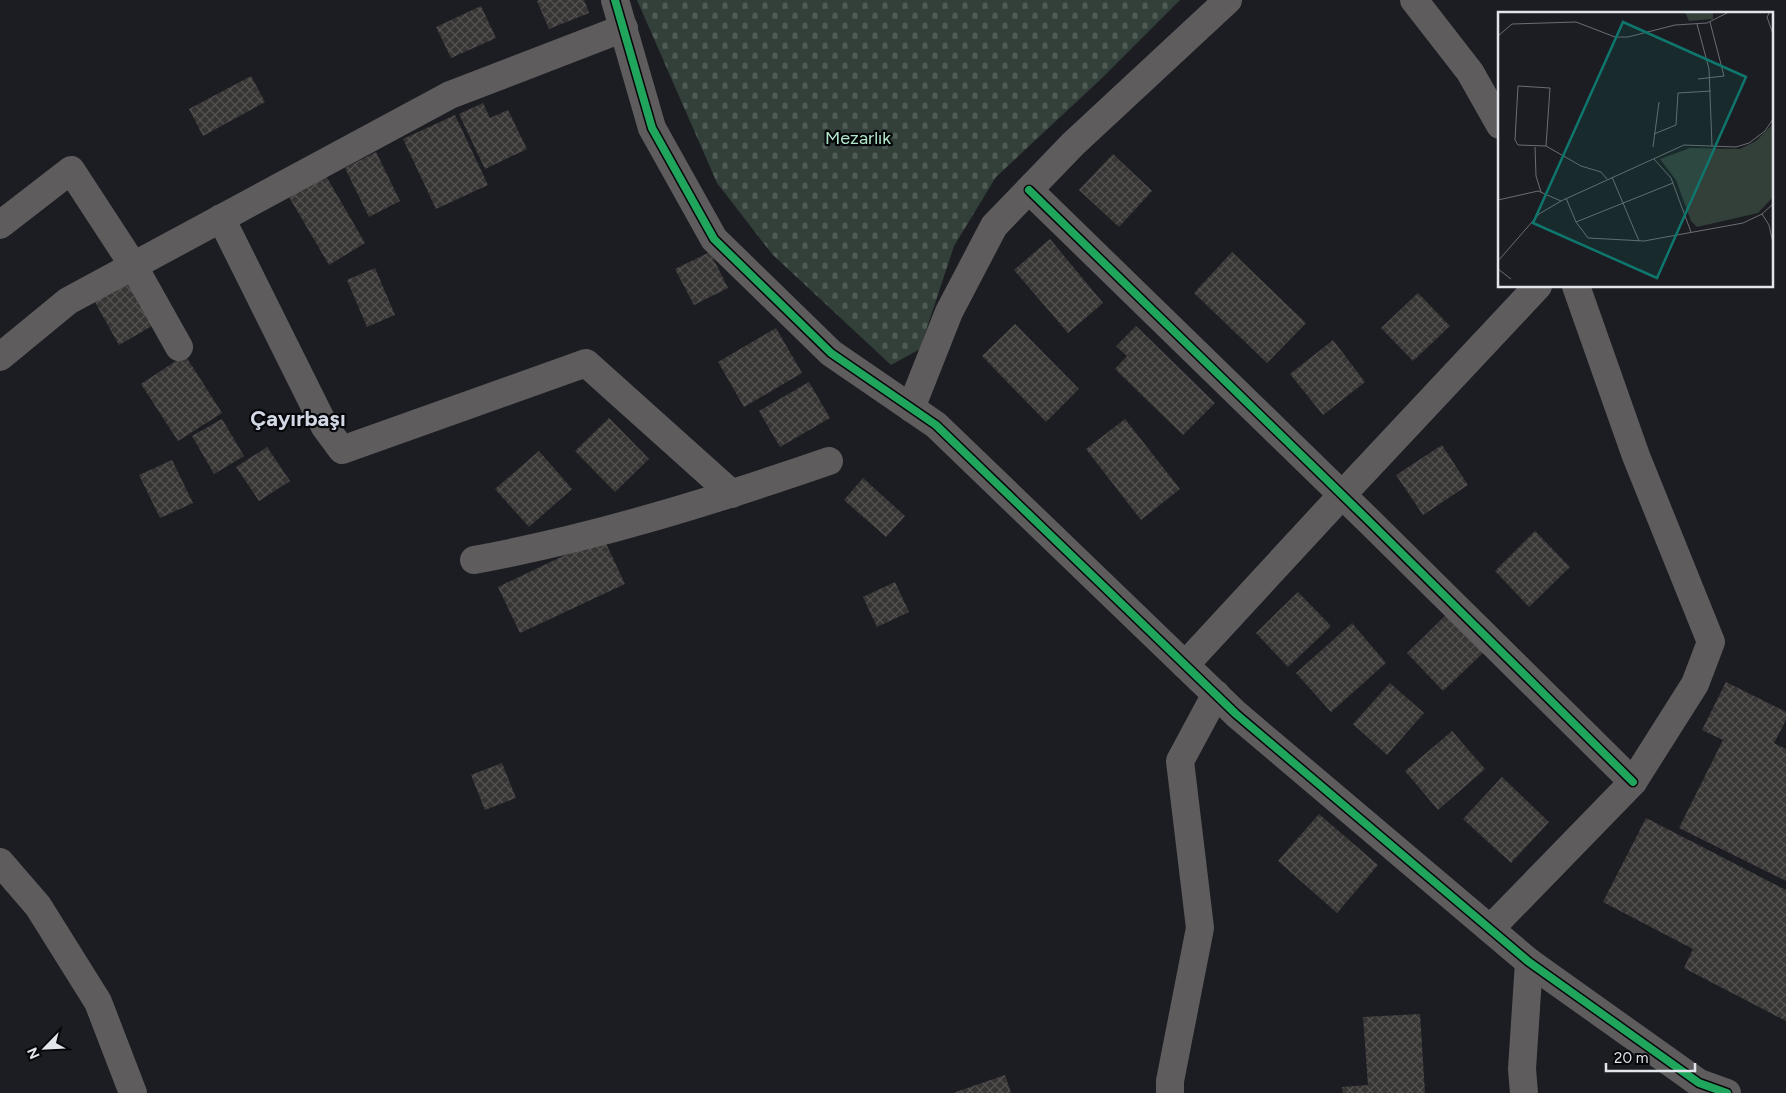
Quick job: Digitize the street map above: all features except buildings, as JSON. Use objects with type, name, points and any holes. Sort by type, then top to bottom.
[{"type":"street","points":[[615,0],[652,128],[714,239],[831,353],[936,425],[1244,720],[1529,962],[1699,1083],[1728,1093]]},
{"type":"street","points":[[911,408],[949,312],[994,226],[1073,144],[1228,0]]},
{"type":"street","points":[[1414,0],[1470,72],[1498,121]]},
{"type":"street","points":[[0,357],[68,301],[450,95],[624,28]]},
{"type":"street","points":[[0,225],[71,170],[133,265],[179,347]]},
{"type":"street","points":[[1029,190],[1633,782]]},
{"type":"street","points":[[221,218],[325,427],[342,450],[586,363],[732,494]]},
{"type":"street","points":[[1185,665],[1536,288]]},
{"type":"street","points":[[1490,929],[1633,782],[1695,684],[1711,642],[1636,456],[1577,288]]},
{"type":"street","points":[[474,560],[532,549],[732,494],[829,461]]},
{"type":"street","points":[[1170,1093],[1170,1081],[1200,928],[1180,761],[1216,694]]},
{"type":"street","points":[[0,862],[38,906],[98,1002],[133,1093]]},
{"type":"street","points":[[1524,1093],[1522,1069],[1529,962]]},
{"type":"green space","name":"Mezarlık","points":[[637,0],[1180,0],[1100,80],[996,177],[954,246],[920,349],[891,365],[772,254],[717,183]]},
{"type":"cycle path","points":[[615,0],[652,128],[714,239],[831,353],[936,425],[1236,714],[1529,962],[1699,1083],[1727,1093]]},
{"type":"cycle path","points":[[1029,190],[1371,523],[1633,782]]},
{"type":"district","name":"Çayırbaşı","points":[[298,418]]}]
